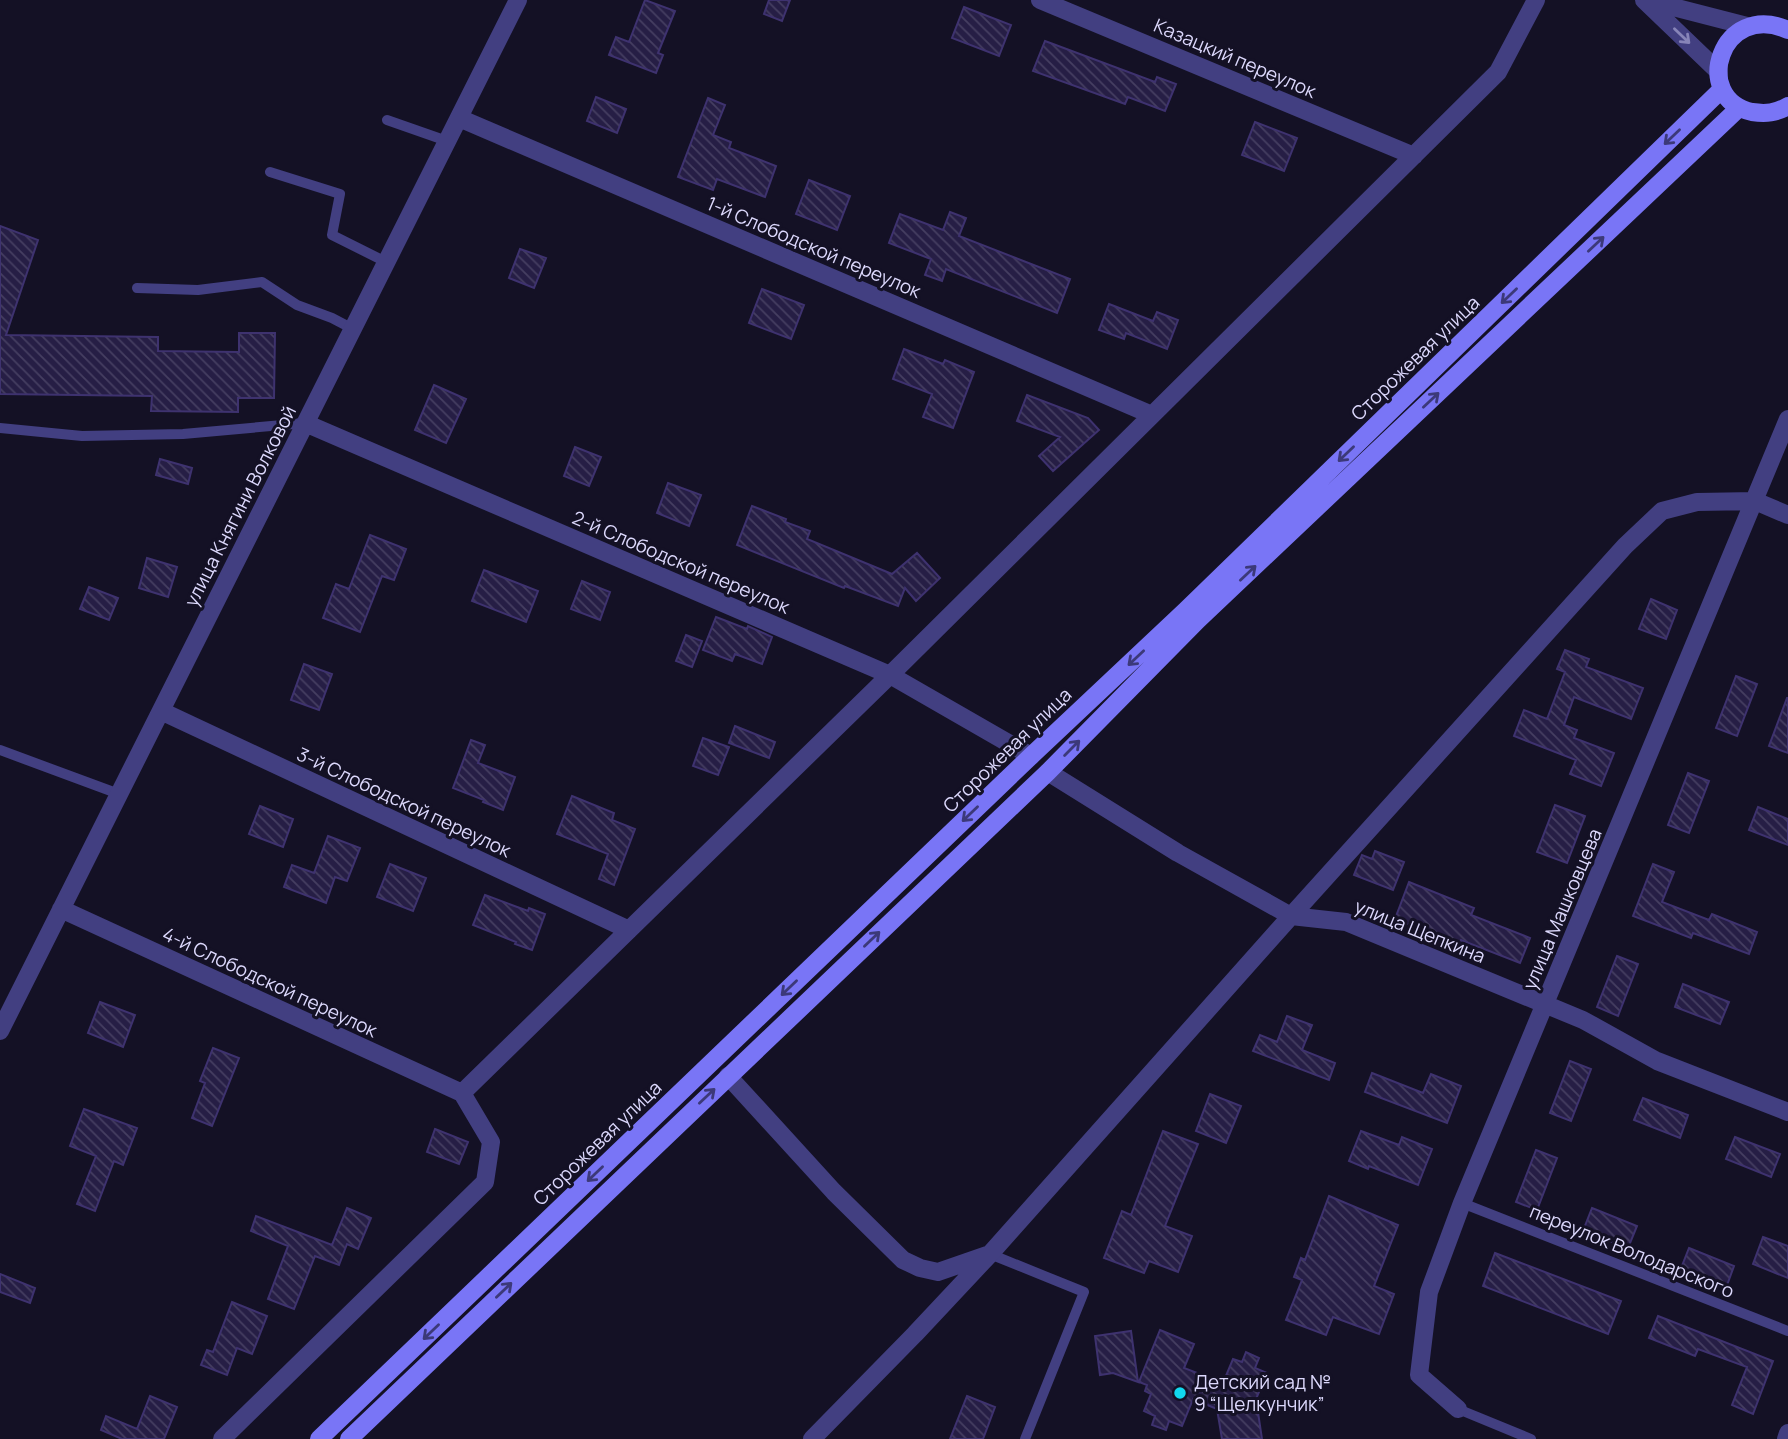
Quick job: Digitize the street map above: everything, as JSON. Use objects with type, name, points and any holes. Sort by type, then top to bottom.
[{"type":"main road","points":[[1784,25],[1763,23],[1747,26],[1730,39],[1722,52],[1720,81],[1739,108],[1763,114],[1779,112],[1788,106]]},
{"type":"main road","name":"Сторожевая улица","points":[[319,1439],[1195,601],[1720,81]]},
{"type":"main road","points":[[349,1439],[1048,772],[1198,620],[1739,108]]},
{"type":"street","name":"улица Княгини Волковой","points":[[0,1031],[518,0]]},
{"type":"street","name":"Казацкий переулок","points":[[1040,0],[1415,156]]},
{"type":"street","points":[[222,1439],[485,1182],[491,1142],[462,1093],[891,675],[1498,72],[1536,0]]},
{"type":"street","points":[[1645,0],[1747,26]]},
{"type":"street","points":[[1645,0],[1720,81]]},
{"type":"street","points":[[1763,114],[1788,114]]},
{"type":"street","name":"1-й Слободской переулок","points":[[459,118],[1152,415]]},
{"type":"street","name":"улица Машковцева","points":[[1458,1409],[1419,1375],[1429,1292],[1462,1203],[1788,419]]},
{"type":"street","name":"2-й Слободской переулок","points":[[305,424],[891,675],[1031,756]]},
{"type":"street","points":[[812,1439],[915,1335],[990,1254],[1291,916],[1625,547],[1662,511],[1697,502],[1755,501],[1788,514]]},
{"type":"street","name":"3-й Слободской переулок","points":[[161,711],[629,930]]},
{"type":"street","name":"улица Щепкина","points":[[1048,772],[1178,853],[1291,916],[1346,922],[1583,1020],[1657,1061],[1788,1112]]},
{"type":"street","name":"4-й Слободской переулок","points":[[61,909],[462,1093]]},
{"type":"street","points":[[728,1076],[834,1192],[903,1259],[920,1268],[938,1272],[990,1254]]},
{"type":"street","points":[[1786,1439],[1788,1433]]},
{"type":"lane","points":[[387,120],[447,141]]},
{"type":"lane","points":[[270,172],[340,194],[332,234],[386,262]]},
{"type":"lane","points":[[137,288],[198,290],[262,282],[298,305],[353,329]]},
{"type":"lane","points":[[0,428],[82,436],[183,434],[305,424]]},
{"type":"lane","points":[[0,750],[119,793]]},
{"type":"lane","name":"переулок Володарского","points":[[1462,1203],[1788,1331]]},
{"type":"lane","points":[[990,1254],[1084,1292],[1025,1439]]},
{"type":"lane","points":[[1458,1409],[1531,1439]]},
{"type":"building","points":[[645,0],[675,11],[658,53],[663,55],[656,73],[609,55],[616,37],[629,42]]},
{"type":"building","points":[[769,0],[790,0],[782,21],[764,14]]},
{"type":"building","points":[[964,7],[1011,25],[999,56],[952,38]]},
{"type":"building","points":[[1045,41],[1155,82],[1157,77],[1176,84],[1165,111],[1128,97],[1125,104],[1033,71]]},
{"type":"building","points":[[596,97],[626,109],[617,133],[587,121]]},
{"type":"building","points":[[708,98],[725,105],[713,135],[731,142],[729,148],[776,166],[765,197],[717,179],[713,190],[678,177]]},
{"type":"building","points":[[1255,122],[1297,138],[1284,171],[1242,155]]},
{"type":"building","points":[[809,180],[850,196],[837,230],[796,214]]},
{"type":"building","points":[[950,212],[966,218],[959,236],[1070,279],[1057,313],[946,269],[942,281],[925,275],[931,259],[889,243],[900,214],[943,230]]},
{"type":"building","points":[[0,226],[38,240],[6,335],[158,337],[158,351],[239,352],[239,333],[275,333],[274,398],[238,398],[238,412],[151,411],[152,396],[0,394]]},
{"type":"building","points":[[520,249],[546,258],[534,288],[509,278]]},
{"type":"building","points":[[762,289],[804,305],[791,339],[749,323]]},
{"type":"building","points":[[1109,304],[1153,321],[1157,312],[1178,320],[1167,349],[1126,333],[1124,339],[1099,330]]},
{"type":"building","points":[[904,349],[943,364],[945,360],[974,372],[953,428],[923,417],[932,394],[893,379]]},
{"type":"building","points":[[434,385],[466,399],[446,443],[415,430]]},
{"type":"building","points":[[1027,395],[1088,418],[1099,430],[1053,471],[1039,456],[1060,437],[1017,421]]},
{"type":"building","points":[[575,447],[601,457],[589,486],[564,476]]},
{"type":"building","points":[[160,459],[192,468],[188,484],[156,475]]},
{"type":"building","points":[[668,483],[701,495],[689,526],[657,513]]},
{"type":"building","points":[[752,506],[810,531],[807,539],[892,574],[917,553],[940,578],[916,601],[905,588],[898,606],[845,586],[844,588],[737,545]]},
{"type":"building","points":[[370,535],[406,549],[394,580],[382,576],[360,632],[323,618],[336,584],[349,589]]},
{"type":"building","points":[[147,558],[177,567],[168,597],[139,588]]},
{"type":"building","points":[[484,570],[538,591],[526,622],[472,601]]},
{"type":"building","points":[[582,581],[610,592],[600,620],[571,609]]},
{"type":"building","points":[[89,587],[118,598],[109,620],[80,609]]},
{"type":"building","points":[[1651,599],[1677,610],[1666,639],[1639,629]]},
{"type":"building","points":[[716,617],[747,629],[748,626],[772,637],[762,664],[735,654],[732,661],[703,650]]},
{"type":"building","points":[[686,635],[702,641],[692,667],[676,661]]},
{"type":"building","points":[[1565,650],[1589,659],[1586,667],[1643,688],[1631,719],[1574,697],[1564,725],[1577,730],[1574,738],[1614,753],[1601,786],[1570,774],[1576,760],[1514,736],[1524,710],[1547,719],[1565,672],[1557,669]]},
{"type":"building","points":[[304,664],[332,674],[319,710],[291,700]]},
{"type":"building","points":[[1736,676],[1757,684],[1737,736],[1716,728]]},
{"type":"building","points":[[1788,698],[1788,753],[1769,746]]},
{"type":"building","points":[[735,726],[775,742],[769,758],[729,743]]},
{"type":"building","points":[[703,738],[729,747],[718,775],[693,766]]},
{"type":"building","points":[[471,740],[485,745],[478,763],[515,777],[503,810],[453,788]]},
{"type":"building","points":[[1688,773],[1709,781],[1689,833],[1668,825]]},
{"type":"building","points":[[572,796],[614,813],[612,820],[635,829],[614,885],[599,879],[608,854],[557,834]]},
{"type":"building","points":[[1555,805],[1585,816],[1567,863],[1537,852]]},
{"type":"building","points":[[260,806],[293,819],[283,847],[249,834]]},
{"type":"building","points":[[1758,807],[1788,819],[1788,845],[1749,830]]},
{"type":"building","points":[[328,836],[360,848],[347,881],[335,877],[326,903],[284,887],[292,865],[314,873]]},
{"type":"building","points":[[1375,851],[1404,862],[1393,890],[1354,875],[1362,855],[1372,859]]},
{"type":"building","points":[[390,864],[426,878],[413,911],[377,897]]},
{"type":"building","points":[[1653,864],[1674,872],[1662,902],[1709,920],[1712,914],[1757,932],[1749,954],[1693,933],[1691,938],[1633,916]]},
{"type":"building","points":[[1409,882],[1474,908],[1471,915],[1530,938],[1520,963],[1461,940],[1458,948],[1444,943],[1446,939],[1395,919]]},
{"type":"building","points":[[485,895],[528,911],[529,908],[545,914],[532,950],[473,925]]},
{"type":"building","points":[[1617,956],[1638,964],[1618,1016],[1597,1007]]},
{"type":"building","points":[[1683,984],[1729,1002],[1720,1024],[1675,1007]]},
{"type":"building","points":[[100,1002],[135,1015],[123,1047],[88,1033]]},
{"type":"building","points":[[1287,1016],[1312,1025],[1302,1050],[1335,1063],[1329,1080],[1253,1051],[1260,1035],[1277,1042]]},
{"type":"building","points":[[213,1048],[239,1058],[212,1126],[192,1118],[205,1083],[200,1081]]},
{"type":"building","points":[[1570,1061],[1591,1069],[1571,1121],[1550,1113]]},
{"type":"building","points":[[1372,1073],[1423,1093],[1431,1074],[1461,1086],[1447,1123],[1365,1092]]},
{"type":"building","points":[[1210,1094],[1241,1106],[1226,1143],[1196,1131]]},
{"type":"building","points":[[1643,1098],[1688,1115],[1680,1138],[1634,1120]]},
{"type":"building","points":[[84,1109],[137,1128],[123,1165],[114,1161],[95,1211],[77,1204],[96,1156],[70,1146]]},
{"type":"building","points":[[435,1129],[468,1142],[459,1164],[427,1152]]},
{"type":"building","points":[[1163,1131],[1198,1144],[1165,1226],[1192,1236],[1178,1272],[1149,1261],[1144,1273],[1104,1258],[1122,1211],[1131,1215]]},
{"type":"building","points":[[1361,1131],[1399,1145],[1402,1137],[1432,1149],[1418,1185],[1349,1161]]},
{"type":"building","points":[[1735,1137],[1780,1154],[1771,1177],[1726,1159]]},
{"type":"building","points":[[1536,1150],[1557,1158],[1537,1210],[1516,1202]]},
{"type":"building","points":[[1329,1196],[1398,1225],[1374,1286],[1394,1294],[1379,1334],[1333,1317],[1326,1335],[1286,1320],[1302,1280],[1294,1277],[1301,1258],[1305,1260]]},
{"type":"building","points":[[347,1208],[371,1218],[358,1249],[347,1244],[339,1265],[315,1256],[294,1309],[268,1299],[288,1246],[251,1231],[256,1216],[332,1245]]},
{"type":"building","points":[[1592,1208],[1637,1226],[1628,1248],[1583,1231]]},
{"type":"building","points":[[1763,1237],[1788,1246],[1788,1278],[1753,1264]]},
{"type":"building","points":[[1689,1248],[1734,1266],[1726,1288],[1680,1271]]},
{"type":"building","points":[[1495,1253],[1621,1301],[1608,1334],[1483,1286]]},
{"type":"building","points":[[0,1274],[35,1288],[30,1303],[0,1292]]},
{"type":"building","points":[[232,1302],[267,1316],[252,1354],[237,1348],[227,1375],[201,1365],[207,1350],[213,1352]]},
{"type":"building","points":[[1658,1316],[1773,1361],[1753,1414],[1732,1405],[1747,1367],[1698,1349],[1695,1356],[1649,1338]]},
{"type":"building","points":[[1160,1330],[1194,1344],[1184,1368],[1223,1383],[1233,1359],[1242,1362],[1246,1352],[1259,1358],[1255,1368],[1267,1373],[1256,1399],[1262,1439],[1222,1439],[1217,1409],[1193,1399],[1182,1426],[1169,1421],[1166,1430],[1152,1425],[1155,1416],[1144,1411],[1151,1394],[1145,1391],[1147,1385],[1139,1382]]},
{"type":"building","points":[[1131,1331],[1138,1382],[1113,1373],[1100,1375],[1095,1336]]},
{"type":"building","points":[[150,1396],[177,1407],[164,1439],[122,1439],[101,1430],[106,1416],[137,1429]]},
{"type":"building","points":[[967,1396],[995,1407],[983,1439],[950,1439]]},
{"type":"place","name":"Детский сад № 9 “Щелкунчик”","points":[[1180,1393]]}]
